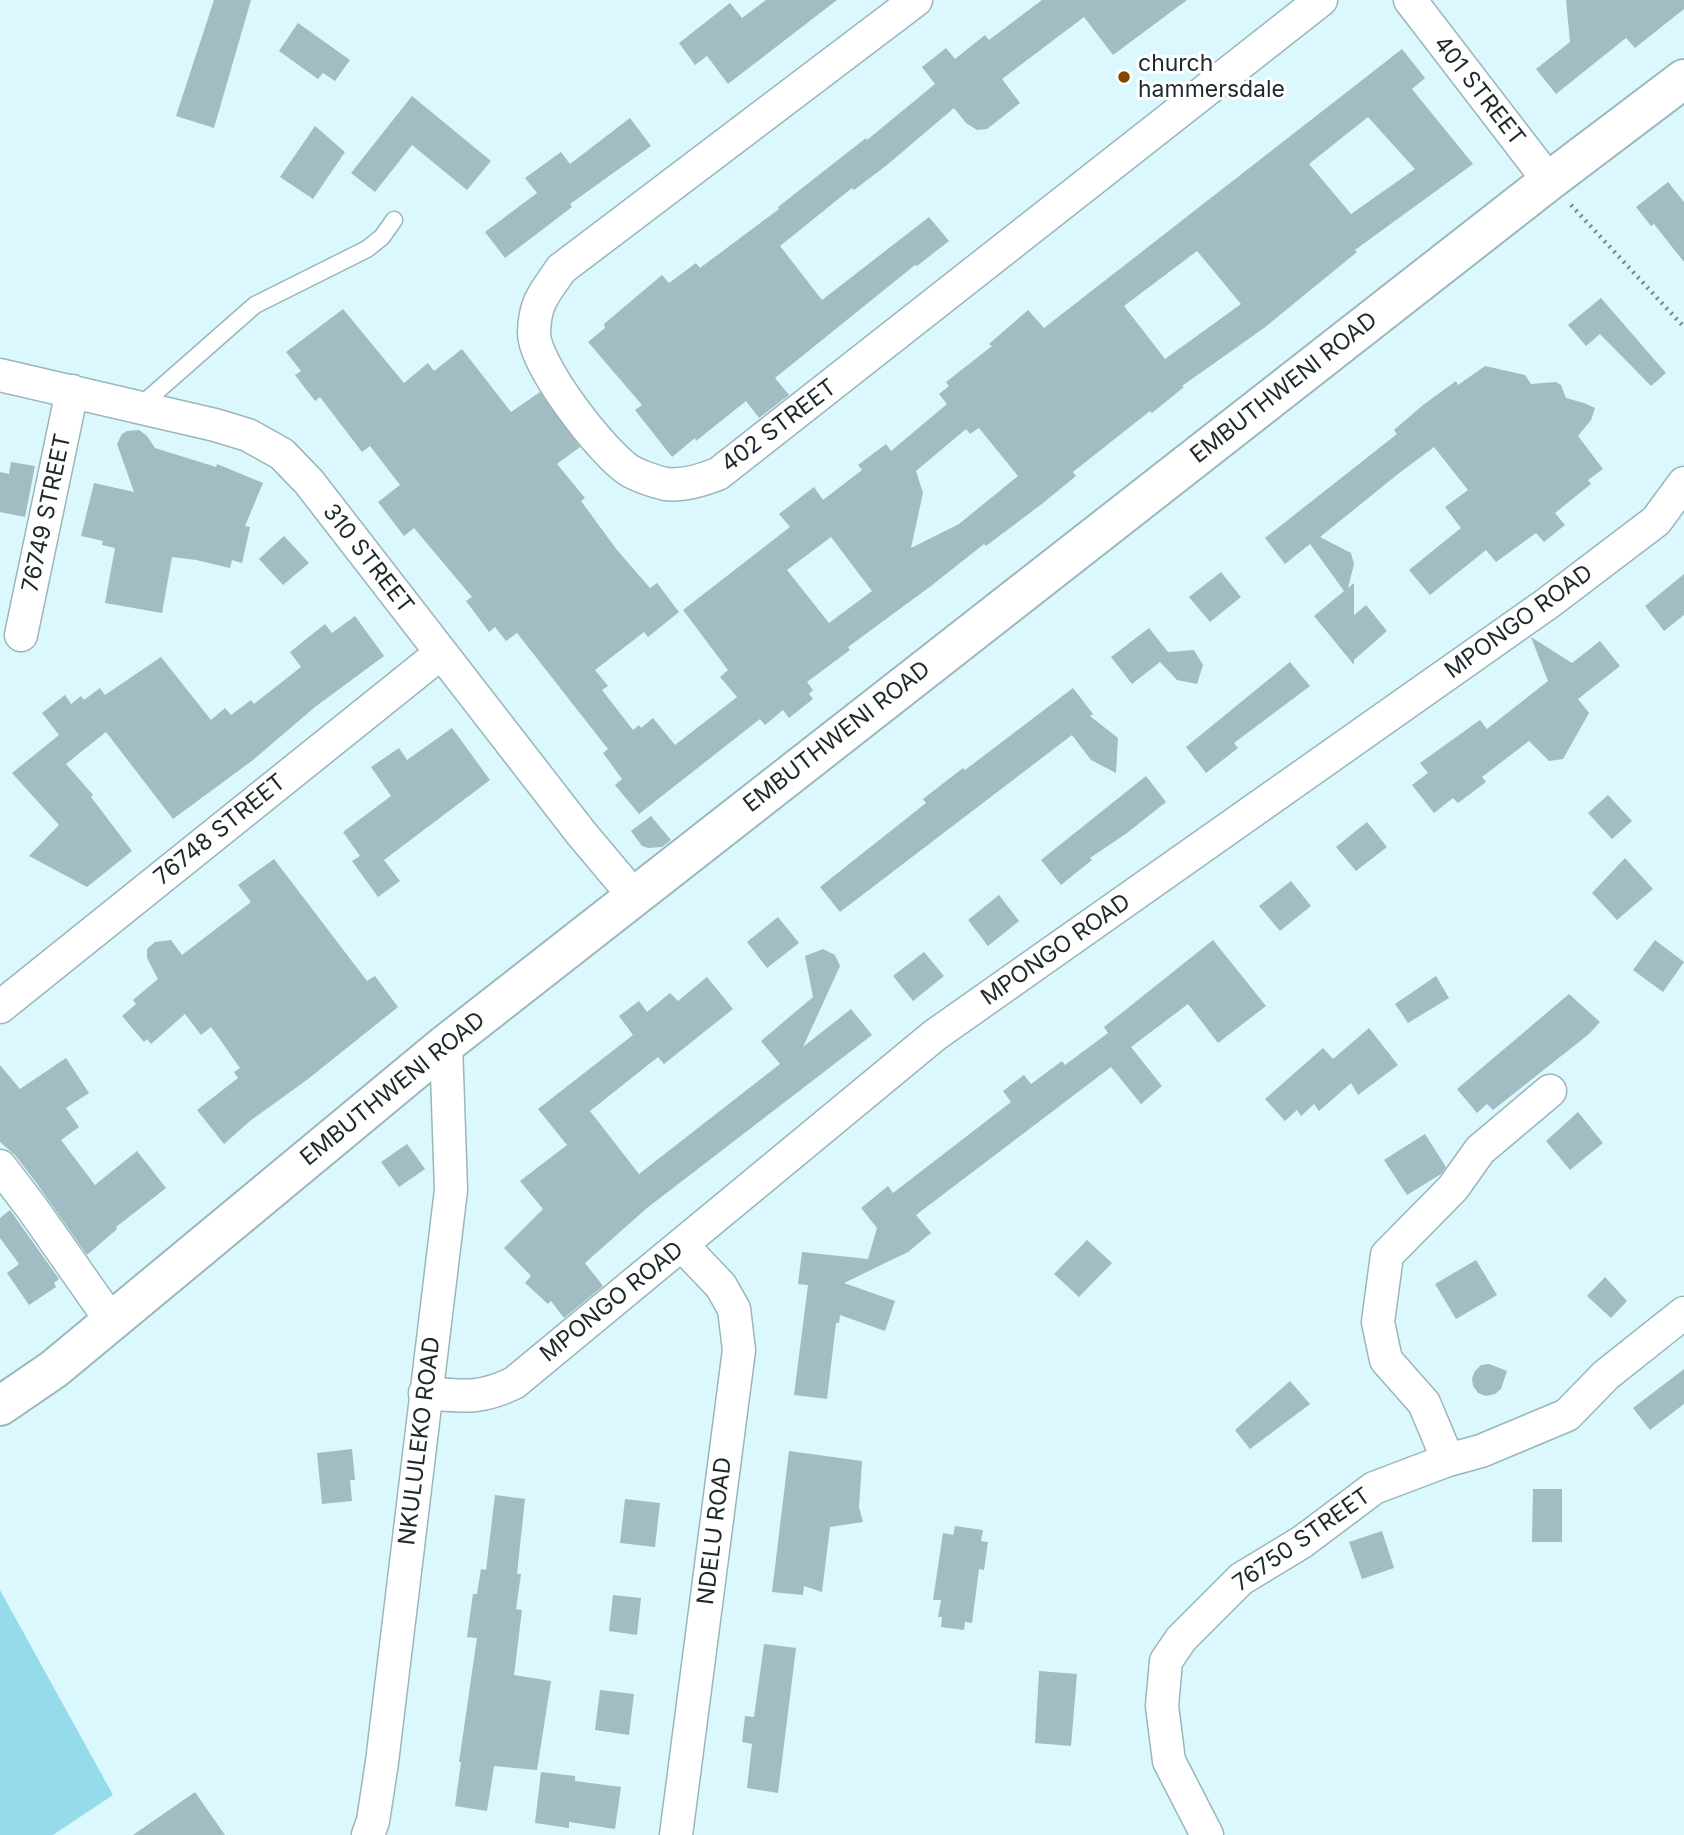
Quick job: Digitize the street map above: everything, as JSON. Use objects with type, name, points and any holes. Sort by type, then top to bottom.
[{"type":"street","name":"402 STREET","points":[[916,0],[561,270],[538,302],[534,335],[546,367],[574,411],[606,449],[631,471],[664,484],[691,483],[718,474],[1321,0]]},
{"type":"street","name":"401 STREET","points":[[1410,0],[1549,181]]},
{"type":"street","name":"EMBUTHWENI ROAD","points":[[0,1406],[54,1369],[446,1044],[1549,181],[1684,79]]},
{"type":"street","name":"310 STREET","points":[[0,375],[215,425],[248,435],[282,454],[309,482],[634,896]]},
{"type":"street","name":"76749 STREET","points":[[21,635],[72,391]]},
{"type":"street","name":"MPONGO ROAD","points":[[425,1393],[468,1397],[490,1394],[514,1383],[935,1035],[1548,603],[1656,521],[1684,482]]},
{"type":"street","name":"76748 STREET","points":[[0,1007],[441,653]]},
{"type":"street","name":"NKULULEKO ROAD","points":[[368,1835],[373,1821],[382,1762],[451,1190],[446,1044]]},
{"type":"street","points":[[1448,1460],[1424,1403],[1386,1360],[1378,1322],[1387,1255],[1453,1188],[1480,1150],[1550,1091]]},
{"type":"street","points":[[4,1178],[97,1302],[109,1323]]},
{"type":"street","name":"NDELU ROAD","points":[[676,1835],[739,1350],[734,1309],[721,1286],[682,1245]]},
{"type":"street","name":"76750 STREET","points":[[1207,1835],[1169,1761],[1162,1706],[1166,1661],[1181,1639],[1241,1579],[1302,1542],[1374,1488],[1522,1436],[1567,1415],[1606,1375],[1684,1312]]},
{"type":"lane","points":[[139,407],[254,306],[367,249],[382,237],[394,220]]},
{"type":"path","points":[[1549,181],[1684,327]]},
{"type":"shaded area","points":[[0,1590],[113,1795],[53,1835],[0,1835]]},
{"type":"building","points":[[214,0],[251,0],[214,128],[176,116]]},
{"type":"building","points":[[766,0],[837,0],[728,84],[707,56],[695,65],[679,43],[730,3],[742,18]]},
{"type":"building","points":[[1042,0],[1187,0],[1113,55],[1084,17],[1002,79],[1020,103],[987,129],[977,130],[966,123],[954,108],[887,165],[854,190],[852,188],[780,246],[822,300],[929,217],[949,241],[915,265],[775,378],[789,395],[759,418],[746,401],[672,457],[635,410],[642,405],[588,342],[605,328],[604,324],[662,275],[669,283],[696,263],[700,268],[779,209],[778,207],[866,138],[867,140],[935,84],[922,67],[946,48],[955,59],[985,35],[989,40]]},
{"type":"building","points":[[1566,0],[1684,0],[1684,9],[1635,48],[1626,38],[1556,94],[1536,69],[1570,42]]},
{"type":"building","points":[[298,23],[350,60],[335,81],[323,73],[318,79],[279,51]]},
{"type":"building","points":[[1402,49],[1425,78],[1412,89],[1473,164],[1355,250],[1357,252],[1264,328],[1182,386],[1184,387],[1152,413],[1150,411],[1073,472],[1076,476],[1043,503],[848,647],[850,650],[807,682],[813,690],[809,694],[813,699],[789,718],[783,710],[765,725],[760,719],[639,814],[615,785],[622,779],[603,753],[608,749],[517,633],[506,641],[495,627],[489,632],[466,601],[472,597],[414,528],[404,536],[378,502],[400,485],[370,446],[362,452],[320,397],[315,401],[295,375],[301,371],[286,352],[343,309],[404,383],[428,363],[434,371],[462,349],[511,412],[540,392],[580,447],[557,464],[585,498],[581,501],[617,550],[650,588],[657,583],[679,612],[648,637],[644,632],[595,670],[608,686],[602,690],[633,730],[639,725],[641,728],[653,718],[675,745],[737,697],[720,677],[728,670],[683,610],[790,527],[779,514],[814,487],[823,500],[862,470],[858,465],[886,444],[891,451],[947,404],[939,394],[949,386],[946,382],[992,346],[989,344],[1028,310],[1044,328]],"holes":[[[1368,117],[1415,169],[1351,214],[1309,164]],[[1197,251],[1241,304],[1165,359],[1124,306]],[[979,428],[1018,476],[959,524],[911,548],[923,493],[916,471],[966,429],[970,434]],[[831,537],[872,591],[829,623],[787,570]]]},
{"type":"building","points":[[412,96],[491,161],[467,190],[412,145],[375,192],[351,173]]},
{"type":"building","points":[[630,118],[651,146],[570,204],[572,207],[505,258],[485,232],[537,193],[525,178],[561,152],[570,164]]},
{"type":"building","points":[[315,126],[345,152],[313,199],[280,177]]},
{"type":"building","points":[[1668,182],[1684,202],[1684,262],[1654,224],[1651,226],[1636,207]]},
{"type":"building","points":[[1601,298],[1666,373],[1651,386],[1600,334],[1586,346],[1568,325]]},
{"type":"building","points":[[1485,366],[1525,375],[1531,384],[1556,382],[1561,385],[1566,398],[1595,408],[1591,420],[1578,436],[1603,469],[1588,480],[1591,484],[1555,513],[1565,525],[1544,542],[1536,533],[1496,562],[1486,550],[1430,595],[1409,570],[1461,528],[1445,507],[1468,490],[1434,447],[1398,474],[1320,537],[1351,553],[1354,564],[1348,588],[1354,583],[1354,615],[1366,605],[1387,631],[1354,660],[1354,665],[1314,616],[1344,591],[1310,544],[1285,564],[1265,538],[1397,434],[1394,430],[1423,405],[1456,381],[1458,385]]},
{"type":"building","points":[[139,430],[155,448],[216,467],[217,464],[263,483],[245,526],[250,527],[242,563],[232,560],[230,568],[172,557],[162,613],[105,603],[115,548],[102,545],[103,541],[81,536],[94,483],[134,492],[117,444],[122,434]]},
{"type":"building","points":[[11,462],[35,466],[25,517],[0,512],[0,472],[9,474]]},
{"type":"building","points":[[284,536],[309,563],[283,585],[259,559]]},
{"type":"building","points":[[1221,572],[1241,597],[1210,622],[1189,597]]},
{"type":"building","points":[[1684,574],[1684,615],[1664,631],[1645,606]]},
{"type":"building","points":[[355,616],[384,656],[315,707],[253,760],[173,819],[106,732],[66,764],[93,795],[91,797],[132,851],[87,887],[29,856],[59,825],[12,773],[59,735],[42,713],[65,695],[71,704],[81,696],[84,700],[100,688],[105,695],[161,657],[211,720],[225,708],[231,715],[251,700],[254,704],[301,667],[290,652],[325,624],[332,633]]},
{"type":"building","points":[[1149,628],[1168,652],[1194,650],[1203,665],[1197,684],[1177,680],[1160,662],[1132,684],[1111,657]]},
{"type":"building","points":[[1531,637],[1572,663],[1600,641],[1620,666],[1578,699],[1589,713],[1563,759],[1549,761],[1529,741],[1482,777],[1486,782],[1458,803],[1453,798],[1434,813],[1412,785],[1428,773],[1420,763],[1480,720],[1487,729],[1548,681]]},
{"type":"building","points":[[1290,662],[1310,686],[1234,743],[1238,748],[1206,773],[1186,747]]},
{"type":"building","points":[[1073,688],[1093,714],[1090,716],[1118,738],[1116,773],[1091,760],[1072,735],[840,912],[820,887],[926,803],[923,799]]},
{"type":"building","points":[[452,728],[490,780],[384,860],[400,881],[378,897],[352,861],[360,856],[343,832],[391,796],[371,767],[399,748],[407,760]]},
{"type":"building","points":[[1146,776],[1166,802],[1090,858],[1092,860],[1061,885],[1041,860]]},
{"type":"building","points":[[1608,795],[1632,821],[1612,839],[1588,813]]},
{"type":"building","points":[[651,816],[671,840],[662,847],[642,846],[631,831]]},
{"type":"building","points":[[1367,822],[1387,847],[1356,871],[1336,847]]},
{"type":"building","points":[[1625,858],[1653,889],[1617,920],[1592,893]]},
{"type":"building","points":[[274,859],[367,981],[375,976],[398,1007],[224,1144],[197,1110],[238,1078],[234,1072],[240,1068],[211,1027],[201,1035],[185,1014],[151,1044],[147,1039],[144,1042],[122,1016],[136,1004],[133,1000],[158,979],[147,958],[147,949],[155,942],[171,940],[182,955],[251,902],[238,885]]},
{"type":"building","points":[[1291,881],[1311,906],[1280,931],[1259,906]]},
{"type":"building","points":[[999,895],[1019,921],[988,946],[968,920]]},
{"type":"building","points":[[778,917],[799,943],[767,968],[747,942]]},
{"type":"building","points":[[1213,940],[1266,1006],[1218,1043],[1188,1004],[1131,1047],[1162,1086],[1141,1104],[1111,1067],[916,1215],[931,1233],[908,1252],[844,1283],[895,1301],[885,1331],[840,1315],[839,1323],[836,1323],[827,1399],[794,1395],[808,1285],[798,1284],[802,1252],[868,1259],[877,1228],[861,1208],[888,1186],[893,1193],[1011,1102],[1003,1091],[1024,1075],[1031,1084],[1062,1061],[1065,1065],[1108,1033],[1104,1027]]},
{"type":"building","points":[[1655,940],[1684,962],[1663,992],[1633,970]]},
{"type":"building","points":[[823,949],[835,955],[840,966],[803,1047],[851,1009],[872,1035],[647,1208],[585,1263],[603,1286],[564,1318],[551,1301],[548,1304],[525,1283],[531,1276],[504,1248],[543,1209],[520,1181],[567,1145],[538,1109],[633,1035],[619,1016],[639,1001],[647,1012],[670,993],[678,1001],[707,977],[733,1009],[664,1064],[658,1057],[590,1111],[639,1174],[780,1064],[761,1041],[813,997],[805,956]]},
{"type":"building","points":[[924,952],[944,976],[913,1001],[893,976]]},
{"type":"building","points":[[1436,976],[1449,998],[1408,1023],[1395,1004]]},
{"type":"building","points":[[1569,994],[1600,1022],[1589,1034],[1493,1110],[1487,1104],[1477,1113],[1457,1089]]},
{"type":"building","points":[[1369,1028],[1398,1065],[1358,1095],[1351,1083],[1319,1111],[1314,1104],[1301,1116],[1297,1110],[1285,1121],[1265,1099],[1323,1048],[1333,1059]]},
{"type":"building","points":[[66,1058],[89,1093],[66,1108],[79,1127],[61,1140],[95,1185],[137,1151],[166,1188],[116,1227],[117,1229],[87,1255],[15,1155],[0,1142],[0,1065],[20,1089]]},
{"type":"building","points":[[1578,1112],[1603,1143],[1570,1170],[1546,1141]]},
{"type":"building","points":[[1425,1134],[1446,1167],[1441,1174],[1407,1195],[1384,1160]]},
{"type":"building","points":[[407,1144],[425,1169],[399,1187],[381,1162]]},
{"type":"building","points":[[10,1210],[59,1279],[54,1283],[56,1287],[29,1305],[7,1273],[19,1264],[0,1238],[0,1218]]},
{"type":"building","points":[[1087,1240],[1112,1263],[1079,1297],[1054,1274]]},
{"type":"building","points":[[1476,1260],[1497,1295],[1456,1319],[1435,1284]]},
{"type":"building","points":[[1605,1277],[1627,1301],[1611,1318],[1587,1296]]},
{"type":"building","points":[[1489,1364],[1507,1371],[1501,1389],[1486,1396],[1478,1393],[1472,1378],[1481,1365]]},
{"type":"building","points":[[1684,1369],[1684,1404],[1650,1430],[1633,1408]]},
{"type":"building","points":[[1290,1381],[1310,1404],[1250,1449],[1235,1430]]},
{"type":"building","points":[[352,1449],[355,1480],[350,1480],[352,1501],[322,1504],[317,1453]]},
{"type":"building","points":[[789,1451],[862,1461],[859,1507],[863,1522],[830,1527],[822,1592],[804,1586],[803,1595],[772,1592]]},
{"type":"building","points":[[1533,1489],[1562,1489],[1562,1542],[1532,1542]]},
{"type":"building","points":[[495,1495],[525,1499],[517,1574],[521,1574],[516,1609],[522,1610],[514,1675],[551,1681],[537,1770],[494,1766],[487,1811],[455,1806],[477,1638],[467,1637],[473,1594],[477,1594],[481,1569],[486,1570]]},
{"type":"building","points":[[625,1499],[660,1503],[655,1547],[620,1543]]},
{"type":"building","points":[[955,1526],[983,1530],[981,1541],[988,1542],[984,1570],[979,1569],[972,1623],[965,1622],[964,1630],[941,1627],[942,1617],[938,1617],[941,1600],[933,1600],[943,1533],[953,1535]]},
{"type":"building","points":[[1382,1531],[1394,1568],[1362,1579],[1349,1542]]},
{"type":"building","points":[[613,1595],[641,1598],[637,1635],[609,1631]]},
{"type":"building","points":[[764,1644],[796,1648],[778,1793],[747,1788],[752,1744],[742,1742],[745,1716],[754,1717]]},
{"type":"building","points":[[1039,1671],[1077,1674],[1071,1746],[1035,1743]]},
{"type":"building","points":[[600,1690],[634,1694],[629,1735],[595,1730]]},
{"type":"building","points":[[541,1772],[575,1776],[575,1781],[621,1787],[615,1829],[569,1822],[569,1828],[535,1823]]},
{"type":"building","points":[[195,1792],[225,1835],[133,1835]]},
{"type":"place","name":"church hammersdale","points":[[1124,77]]}]
